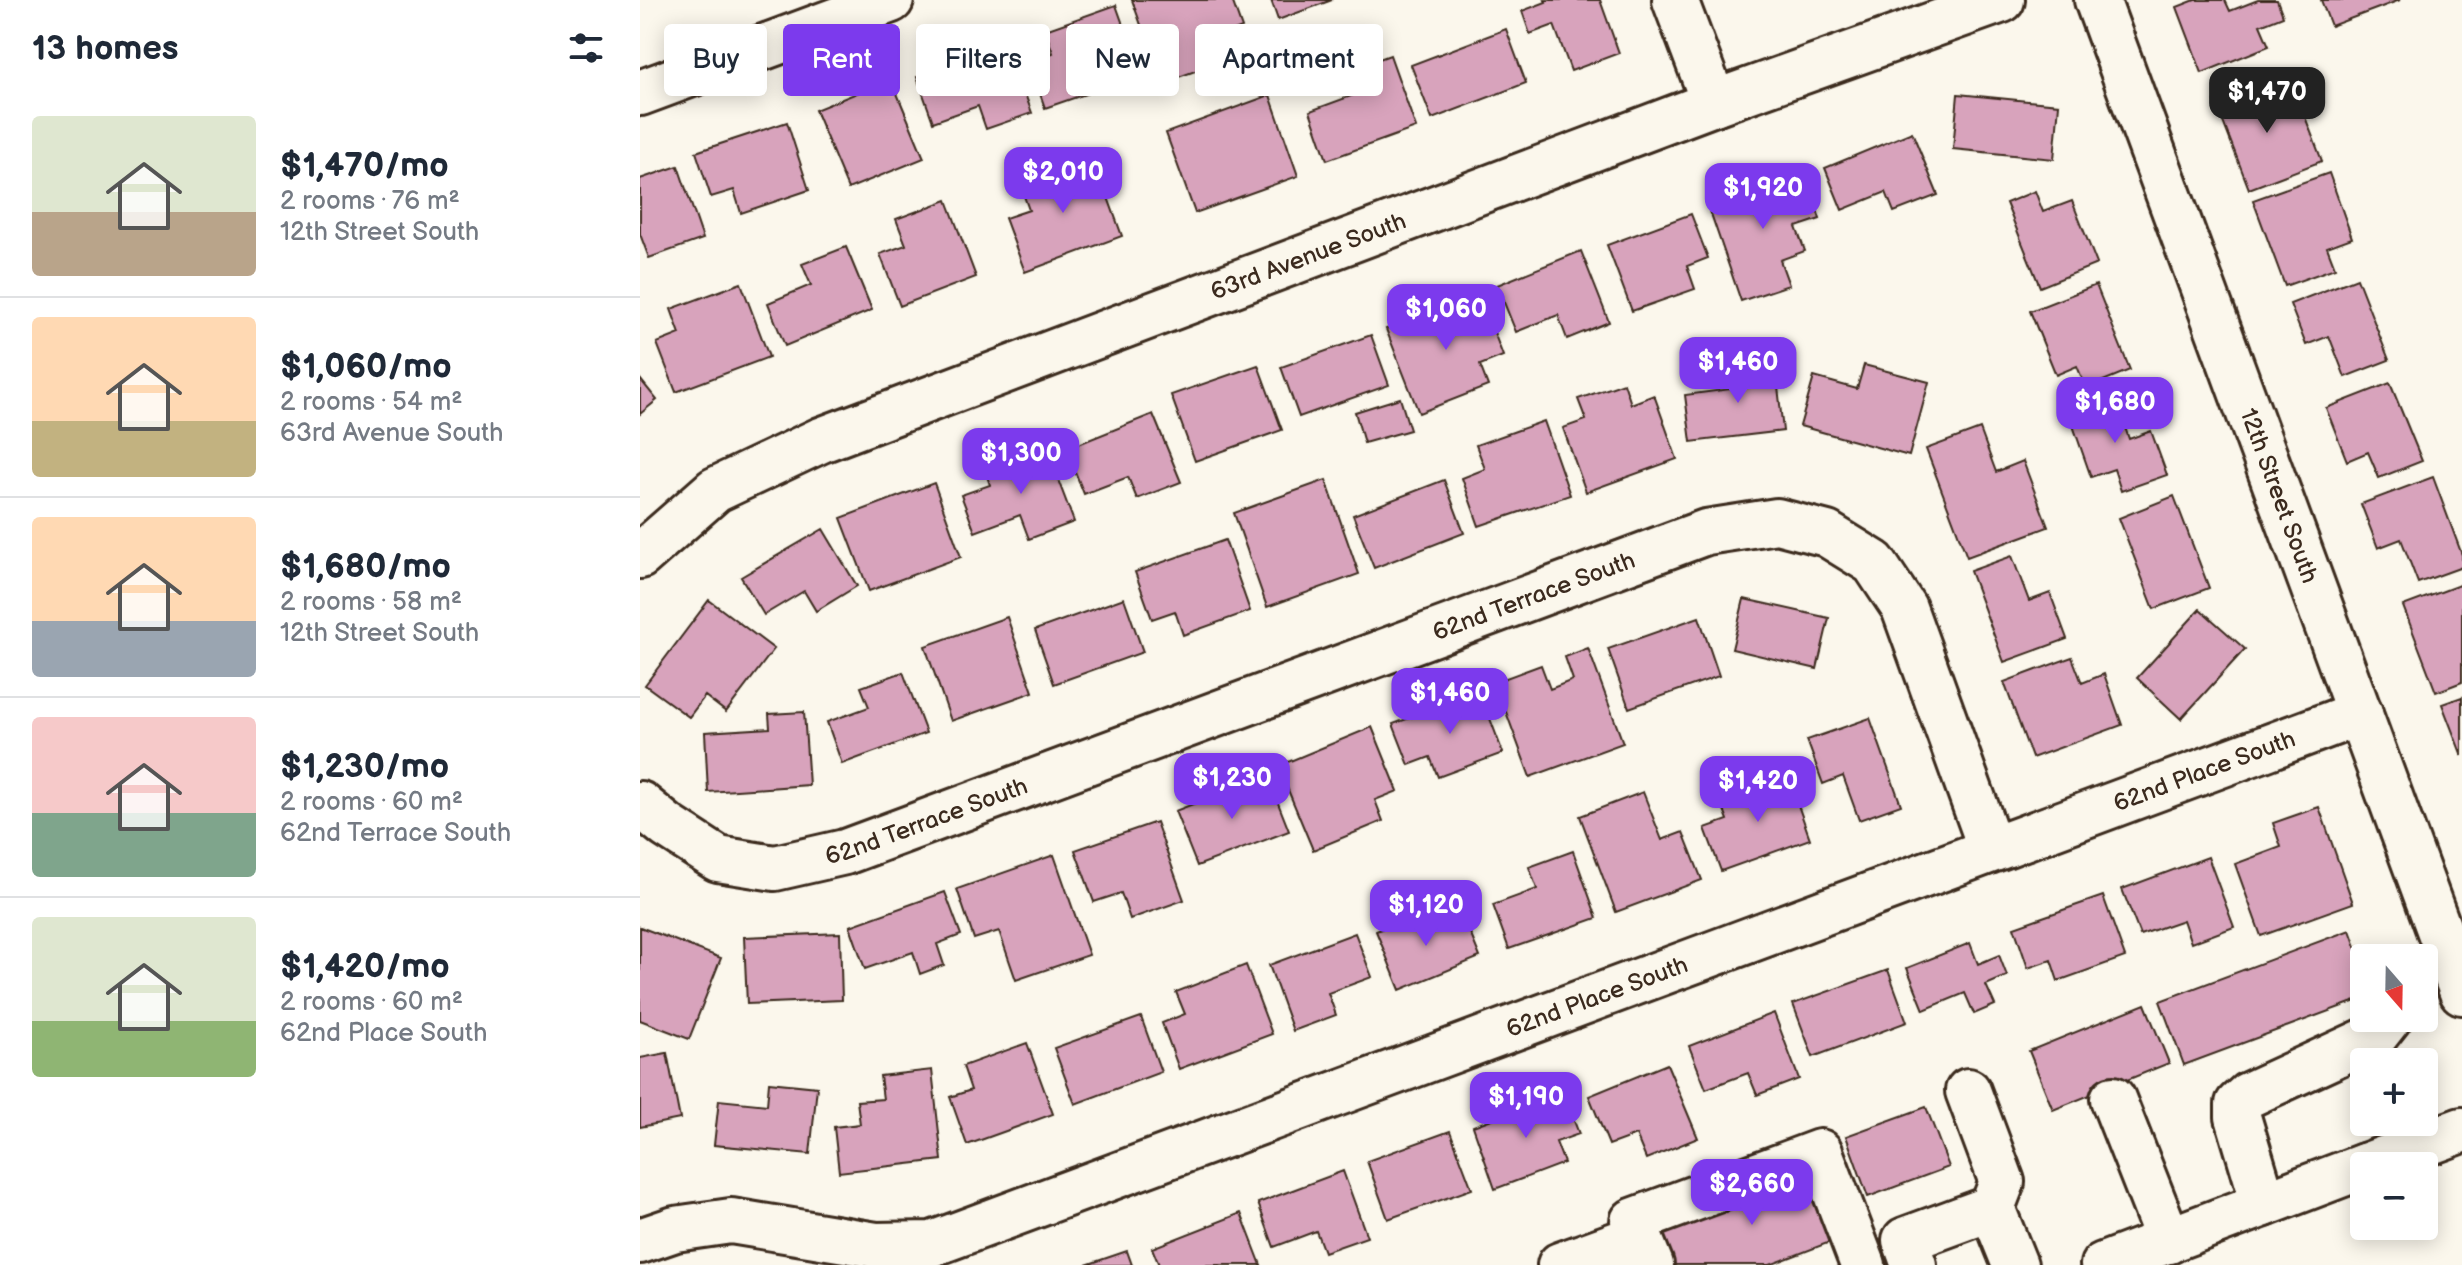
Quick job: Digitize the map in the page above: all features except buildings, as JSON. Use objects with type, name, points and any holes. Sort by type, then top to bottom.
[{"type":"street","points":[[640,93],[891,0]]},
{"type":"street","points":[[1675,0],[1714,103]]},
{"type":"street","name":"63rd Avenue South","points":[[640,556],[715,490],[821,440],[1714,103],[2002,0]]},
{"type":"street","name":"12th Street South","points":[[2097,0],[2360,713],[2447,985]]},
{"type":"street","name":"62nd Terrace South","points":[[640,804],[667,826],[718,859],[775,868],[845,852],[1706,532],[1777,521],[1827,534],[1874,563],[1904,608],[1991,849]]},
{"type":"street","name":"62nd Place South","points":[[640,1241],[675,1229],[731,1221],[876,1245],[932,1244],[2360,713]]},
{"type":"street","points":[[2264,1204],[2238,1117],[2238,1104],[2248,1095],[2374,1037],[2378,1032]]},
{"type":"street","points":[[1968,1091],[2002,1182],[1992,1208],[2015,1265]]},
{"type":"street","points":[[2113,1099],[2169,1241]]},
{"type":"street","points":[[2403,1152],[2462,1130]]},
{"type":"street","points":[[1651,1265],[1633,1221],[1820,1152],[1863,1265]]},
{"type":"street","points":[[2103,1265],[2350,1172]]},
{"type":"street","points":[[1914,1265],[1905,1240],[1992,1208]]},
{"type":"street","points":[[1560,1265],[1618,1244],[1626,1265]]}]
